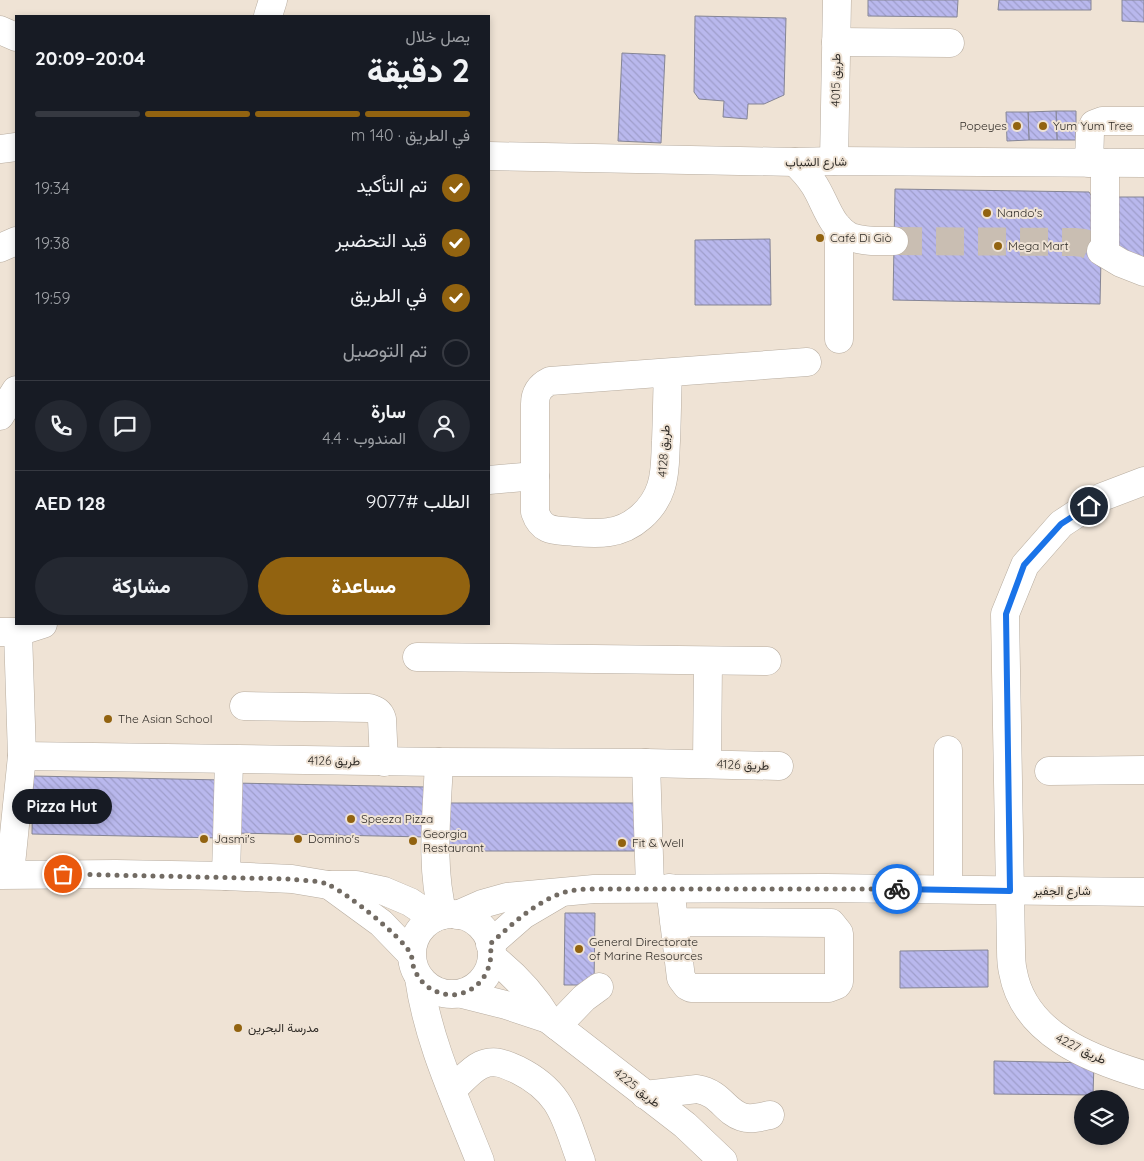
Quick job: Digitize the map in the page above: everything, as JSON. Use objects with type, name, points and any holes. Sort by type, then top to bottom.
[{"type":"street","points":[[268,15],[274,0]]},
{"type":"street","name":"طريق 4015","points":[[834,161],[837,0]]},
{"type":"street","points":[[0,30],[15,37]]},
{"type":"street","points":[[836,42],[950,43]]},
{"type":"street","points":[[1144,121],[1102,121],[1094,124],[1090,132],[1097,163],[1103,252],[1121,263],[1144,272]]},
{"type":"street","points":[[0,148],[15,147]]},
{"type":"street","name":"شارع الشباب","points":[[490,156],[795,162],[1144,163]]},
{"type":"street","points":[[795,162],[813,183],[839,228],[850,236],[864,240],[894,241]]},
{"type":"street","points":[[839,228],[839,339]]},
{"type":"street","points":[[0,248],[15,241]]},
{"type":"street","name":"طريق 4128","points":[[668,373],[665,470],[661,487],[654,503],[642,517],[627,527],[610,532],[592,533],[550,530],[543,525],[535,512],[535,396],[543,385],[550,381],[807,362]]},
{"type":"street","points":[[0,416],[15,392]]},
{"type":"street","points":[[490,480],[535,476]]},
{"type":"street","name":"طريق 4227","points":[[1144,481],[1102,497],[1061,524],[1024,565],[1006,614],[1010,949],[1013,973],[1021,996],[1034,1016],[1051,1034],[1072,1047],[1099,1059],[1144,1075]]},
{"type":"street","points":[[20,629],[22,756],[5,874],[226,876],[292,879],[328,884],[356,885],[384,891],[445,916],[475,922],[482,928],[487,935],[491,951],[489,969],[483,980],[474,988],[462,994],[438,992],[427,986],[415,966],[381,923],[328,884]]},
{"type":"street","points":[[417,657],[708,662],[767,661]]},
{"type":"street","points":[[707,764],[708,662]]},
{"type":"street","points":[[244,706],[369,708],[375,710],[382,719],[384,762]]},
{"type":"street","points":[[948,750],[948,889]]},
{"type":"street","name":"طريق 4126","points":[[22,756],[779,766]]},
{"type":"street","points":[[226,876],[229,760]]},
{"type":"street","points":[[439,762],[435,865],[438,894],[445,916]]},
{"type":"street","points":[[646,763],[660,888],[674,922],[682,978],[686,986],[691,988],[829,988],[837,985],[839,982],[839,933],[831,923],[674,922]]},
{"type":"street","points":[[1049,771],[1144,770]]},
{"type":"street","name":"شارع الجفير","points":[[445,916],[507,897],[594,889],[948,889],[1144,892]]},
{"type":"street","name":"شارع الجفير","points":[[491,951],[523,915],[560,893]]},
{"type":"street","points":[[445,916],[425,925],[417,933],[413,943],[415,966],[430,1034],[480,1161]]},
{"type":"street","name":"طريق 4225","points":[[491,951],[524,985],[552,1023]]},
{"type":"street","points":[[552,1023],[599,987]]},
{"type":"street","name":"طريق 4225","points":[[462,994],[506,1005],[552,1023],[685,1125],[723,1161]]},
{"type":"street","points":[[452,1090],[479,1066],[487,1063],[504,1063],[526,1074],[548,1090],[560,1106],[581,1161]]},
{"type":"street","points":[[644,1094],[697,1089],[715,1095],[741,1117],[752,1118],[770,1115]]},
{"type":"building","points":[[868,0],[958,0],[957,17],[868,16]]},
{"type":"building","points":[[999,0],[1091,0],[1091,10],[998,10]]},
{"type":"building","points":[[1122,0],[1144,0],[1144,22],[1122,21]]},
{"type":"building","points":[[695,16],[786,18],[784,95],[764,104],[748,104],[747,119],[723,117],[724,101],[699,99],[694,92]]},
{"type":"building","points":[[622,53],[665,55],[661,143],[618,141]]},
{"type":"building","points":[[1056,111],[1076,111],[1076,140],[1057,140]]},
{"type":"building","name":"Yum Yum Tree","points":[[1056,111],[1057,140],[1029,140],[1028,112]]},
{"type":"building","name":"Popeyes","points":[[1006,112],[1028,112],[1029,140],[1007,141]]},
{"type":"building","name":"Mega Mart","points":[[895,189],[1089,192],[1102,212],[1100,304],[893,300]]},
{"type":"building","points":[[1117,197],[1144,197],[1144,257],[1117,256]]},
{"type":"building","points":[[770,239],[771,305],[695,305],[695,240]]},
{"type":"building","points":[[33,776],[222,780],[221,838],[32,834]]},
{"type":"building","points":[[234,783],[426,787],[426,837],[233,833]]},
{"type":"building","points":[[445,803],[641,803],[641,851],[445,851]]},
{"type":"building","name":"General Directorate of Marine Resources","points":[[565,913],[595,913],[594,985],[564,985]]},
{"type":"building","points":[[988,950],[988,987],[900,988],[900,951]]},
{"type":"building","points":[[994,1061],[1094,1063],[1093,1090],[1074,1090],[1074,1095],[994,1094]]},
{"type":"tunnel","points":[[894,241],[1074,242],[1084,243],[1101,251]]},
{"type":"way so far","points":[[63,874],[226,876],[292,879],[328,884],[364,909],[396,938],[411,954],[418,978],[438,992],[450,994],[462,994],[474,988],[483,980],[489,969],[492,957],[490,944],[523,915],[560,893],[594,889],[897,889]]},
{"type":"place","name":"Popeyes","points":[[1017,126]]},
{"type":"place","name":"Yum Yum Tree","points":[[1043,126]]},
{"type":"place","name":"Nando's","points":[[987,213]]},
{"type":"place","name":"Café Di Giò","points":[[820,238]]},
{"type":"place","name":"Mega Mart","points":[[998,246]]},
{"type":"place","name":"The Asian School","points":[[108,719]]},
{"type":"place","name":"Speeza Pizza","points":[[351,819]]},
{"type":"place","name":"Jasmi's","points":[[204,839]]},
{"type":"place","name":"Domino's","points":[[298,839]]},
{"type":"place","name":"Georgia Restaurant","points":[[413,841]]},
{"type":"place","name":"Fit & Well","points":[[622,843]]},
{"type":"place","name":"Pizza Hut","points":[[63,874]]},
{"type":"place","name":"General Directorate of Marine Resources","points":[[579,949]]},
{"type":"place","name":"مدرسة البحرين","points":[[238,1028]]},
{"type":"route","points":[[897,889],[1010,891],[1006,614],[1024,565],[1061,524],[1089,506]]}]
